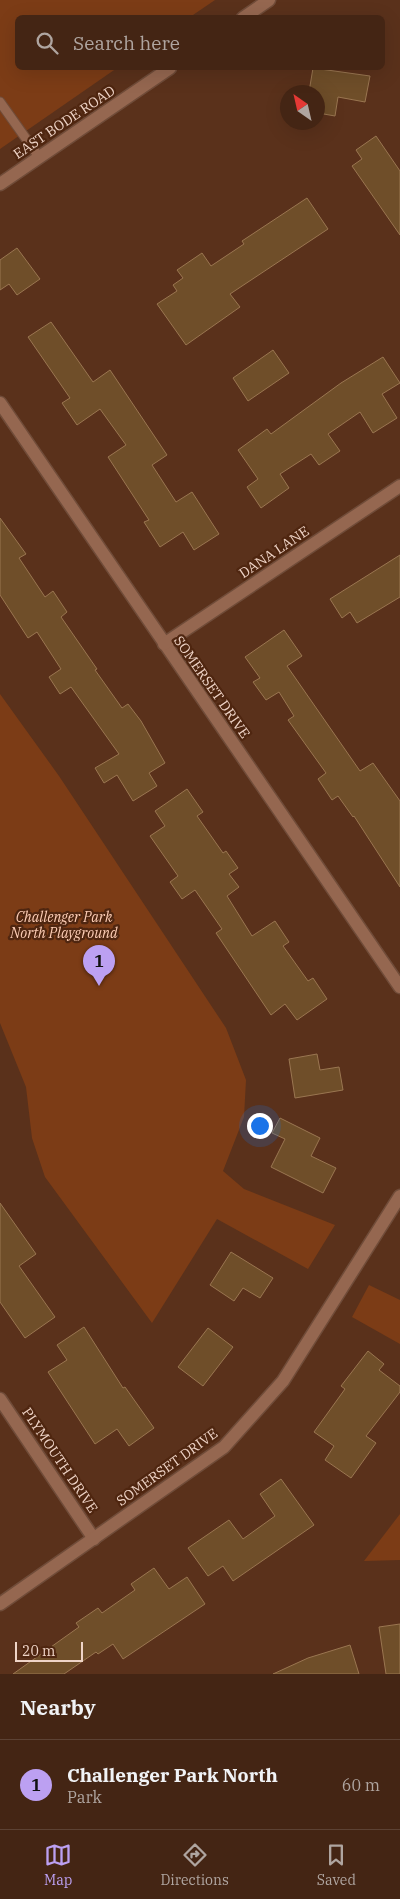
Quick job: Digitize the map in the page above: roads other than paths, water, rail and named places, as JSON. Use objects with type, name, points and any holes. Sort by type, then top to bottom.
[{"type":"street","points":[[248,15],[269,0]]},
{"type":"street","name":"EAST BODE ROAD","points":[[0,184],[167,70]]},
{"type":"street","name":"SOMERSET DRIVE","points":[[2,411],[400,987]]},
{"type":"street","name":"DANA LANE","points":[[164,644],[400,486]]},
{"type":"street","name":"SOMERSET DRIVE","points":[[0,1604],[224,1447],[283,1381],[400,1196]]},
{"type":"street","name":"PLYMOUTH DRIVE","points":[[0,1399],[94,1539]]},
{"type":"lane","points":[[0,102],[39,158]]},
{"type":"place","name":"Challenger Park North","points":[[99,986]]},
{"type":"park label","name":"Challenger Park North Playground","points":[[64,926]]}]
